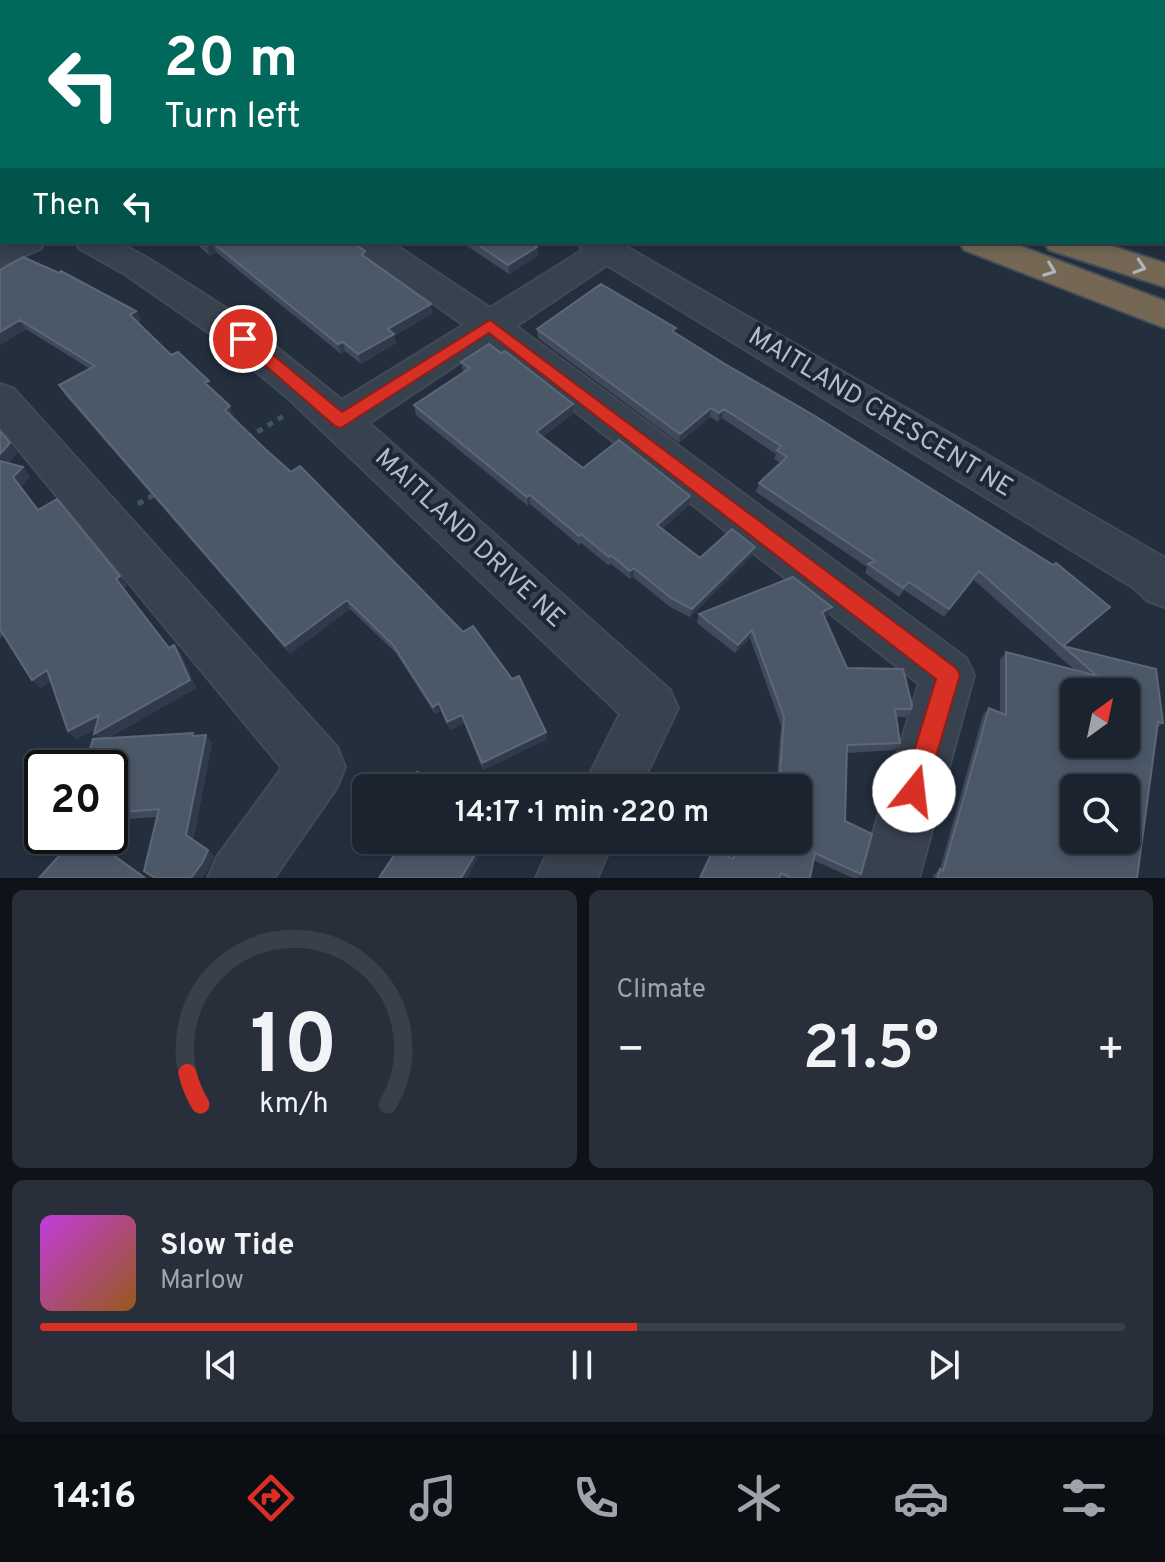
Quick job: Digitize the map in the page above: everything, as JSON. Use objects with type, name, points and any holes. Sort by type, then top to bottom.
[{"type":"highway","points":[[982,244],[1165,315]]},
{"type":"highway","points":[[1068,244],[1165,275]]},
{"type":"street","points":[[0,255],[24,244]]},
{"type":"street","name":"MAITLAND DRIVE NE","points":[[96,244],[148,270],[219,319],[341,421],[651,708],[618,774]]},
{"type":"street","points":[[371,244],[490,325],[948,675],[889,878]]},
{"type":"street","points":[[341,421],[490,325],[600,246]]},
{"type":"street","name":"MAITLAND CRESCENT NE","points":[[600,246],[1137,566],[1165,586]]},
{"type":"street","points":[[0,399],[317,767],[238,878]]},
{"type":"street","points":[[566,878],[578,854]]},
{"type":"path","points":[[237,444],[289,413]]},
{"type":"path","points":[[107,523],[159,492]]},
{"type":"building","points":[[214,244],[355,244],[365,251],[362,255],[431,304],[388,329],[394,334],[358,354],[343,342],[338,344]]},
{"type":"building","points":[[477,244],[532,244],[537,247],[508,265]]},
{"type":"building","points":[[23,257],[59,273],[61,271],[136,311],[130,315],[171,355],[178,352],[209,381],[205,383],[230,406],[225,410],[265,449],[291,472],[300,466],[463,632],[473,626],[512,679],[519,676],[546,732],[482,763],[462,715],[447,722],[439,703],[433,707],[393,645],[347,600],[285,646],[59,385],[95,366],[20,320],[0,332],[0,270]]},
{"type":"building","points":[[601,284],[676,328],[672,331],[725,364],[815,416],[1053,565],[1056,563],[1110,607],[1063,646],[979,571],[949,609],[909,582],[903,588],[868,564],[875,561],[759,483],[787,457],[777,450],[781,446],[724,409],[719,413],[711,408],[680,434],[537,329]]},
{"type":"building","points":[[489,344],[501,353],[505,351],[573,404],[536,432],[583,468],[619,440],[690,496],[657,525],[700,558],[732,529],[755,547],[692,609],[671,598],[634,568],[630,571],[611,555],[609,557],[530,495],[527,497],[414,405],[470,368],[461,362]]},
{"type":"building","points":[[0,431],[10,443],[0,454]]},
{"type":"building","points":[[0,461],[23,467],[13,477],[38,510],[57,499],[120,576],[116,579],[169,648],[174,645],[190,680],[94,734],[99,715],[68,731],[47,670],[32,680],[0,629]]},
{"type":"building","points":[[793,577],[832,607],[822,612],[847,668],[903,669],[912,705],[911,709],[895,709],[900,743],[847,745],[845,821],[872,834],[861,874],[815,853],[810,878],[791,878],[781,873],[779,878],[700,878],[711,854],[724,854],[733,859],[735,854],[812,854],[812,774],[780,774],[784,717],[752,630],[738,645],[699,614]]},
{"type":"building","points":[[1063,646],[1156,669],[1163,723],[1158,722],[1137,878],[937,878],[940,869],[943,871],[989,708],[1006,715],[1006,652],[1097,676]]},
{"type":"building","points":[[193,733],[192,736],[206,735],[186,835],[208,850],[191,878],[155,878],[144,871],[159,809],[128,812],[128,750],[90,750],[93,739]]},
{"type":"building","points":[[61,854],[112,854],[145,878],[39,878]]},
{"type":"building","points":[[395,854],[475,854],[461,878],[379,878]]},
{"type":"route","points":[[243,339],[341,421],[490,325],[948,675],[914,791]]}]
